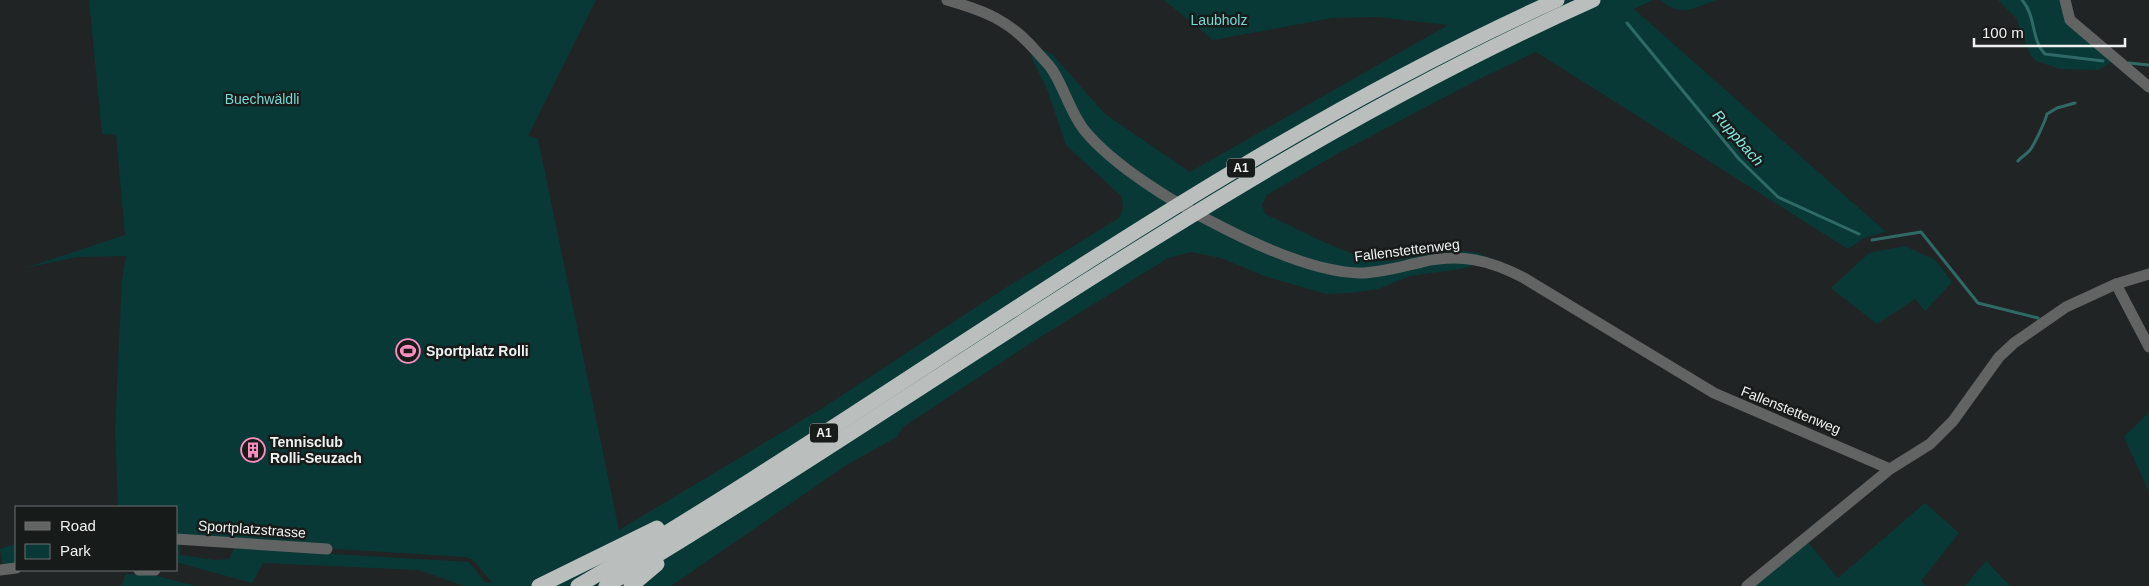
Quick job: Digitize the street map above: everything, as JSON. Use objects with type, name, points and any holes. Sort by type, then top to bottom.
[{"type":"highway","name":"A1","points":[[578,586],[710,507],[1095,258],[1246,165],[1444,55],[1557,0]]},
{"type":"highway","name":"A1","points":[[606,586],[693,534],[1100,272],[1242,184],[1407,90],[1511,37],[1594,0]]},
{"type":"highway","name":"A1","points":[[539,586],[674,520],[710,507]]},
{"type":"highway","name":"A1","points":[[631,586],[693,534]]},
{"type":"street","name":"Fallenstettenweg","points":[[947,0],[978,9],[1014,28],[1053,70],[1084,130],[1097,144],[1166,196],[1212,222],[1289,256],[1344,271],[1375,272],[1425,261],[1462,257],[1494,264],[1524,278],[1731,402],[1861,455],[1890,469]]},
{"type":"street","points":[[2065,0],[2070,20],[2149,87]]},
{"type":"street","points":[[1748,586],[1890,469],[1930,444],[1954,422],[1999,357],[2014,342],[2066,307],[2116,284],[2149,274]]},
{"type":"street","points":[[2116,284],[2149,348]]},
{"type":"street","name":"Sportplatzstrasse","points":[[178,539],[327,549]]},
{"type":"street","points":[[0,570],[15,568]]},
{"type":"green space","points":[[89,0],[596,0],[528,136],[538,139],[619,530],[821,409],[1007,287],[1119,218],[1123,209],[1122,197],[1066,145],[1047,89],[1032,59],[1030,44],[1052,54],[1105,114],[1190,172],[1448,25],[1377,17],[1333,18],[1213,40],[1164,0],[1653,0],[1634,9],[1886,232],[1864,238],[1848,249],[1536,52],[1479,79],[1337,154],[1267,195],[1262,205],[1265,214],[1343,250],[1374,260],[1385,261],[1436,252],[1464,251],[1486,256],[1494,264],[1474,265],[1461,269],[1410,276],[1378,289],[1326,294],[1264,276],[1221,258],[1191,252],[1168,258],[1034,341],[903,427],[897,437],[848,464],[671,586],[464,586],[419,570],[263,563],[252,583],[178,563],[178,543],[180,543],[180,555],[215,560],[229,559],[234,548],[469,562],[486,583],[492,582],[472,559],[465,557],[252,544],[178,536],[178,506],[118,506],[115,429],[122,280],[126,256],[77,257],[25,268],[125,235],[116,135],[102,134]]},
{"type":"green space","points":[[1660,0],[1717,0],[1687,10],[1681,10],[1675,9]]},
{"type":"green space","points":[[1998,0],[2065,0],[2066,10],[2117,59],[2098,70],[2060,69],[2036,61],[2030,55],[2016,18]]},
{"type":"green space","points":[[1905,246],[1935,260],[1952,282],[1925,311],[1915,299],[1877,324],[1831,288],[1869,253]]},
{"type":"green space","points":[[2149,412],[2149,492],[2124,437]]},
{"type":"green space","points":[[1925,503],[1959,533],[1921,581],[1926,586],[1747,586],[1805,539],[1838,578]]},
{"type":"green space","points":[[15,544],[15,563],[3,565],[0,549]]},
{"type":"green space","points":[[1986,561],[2010,586],[1965,586]]},
{"type":"green space","points":[[126,574],[153,575],[196,586],[121,586]]},
{"type":"waterway","points":[[2022,0],[2030,13],[2037,42],[2045,54],[2103,61]]},
{"type":"waterway","name":"Ruppbach","points":[[1627,23],[1739,159],[1778,197],[1859,234]]},
{"type":"waterway","points":[[2129,63],[2149,65]]},
{"type":"waterway","points":[[2018,161],[2032,147],[2047,114],[2057,108],[2075,103]]},
{"type":"waterway","name":"Ruppbach","points":[[1872,240],[1921,232],[1978,303],[2038,318]]},
{"type":"place","name":"Sportplatz Rolli","points":[[408,351]]},
{"type":"place","name":"Tennisclub Rolli-Seuzach","points":[[253,450]]},
{"type":"park label","name":"Laubholz","points":[[1219,20]]},
{"type":"park label","name":"Buechwäldli","points":[[262,99]]}]
